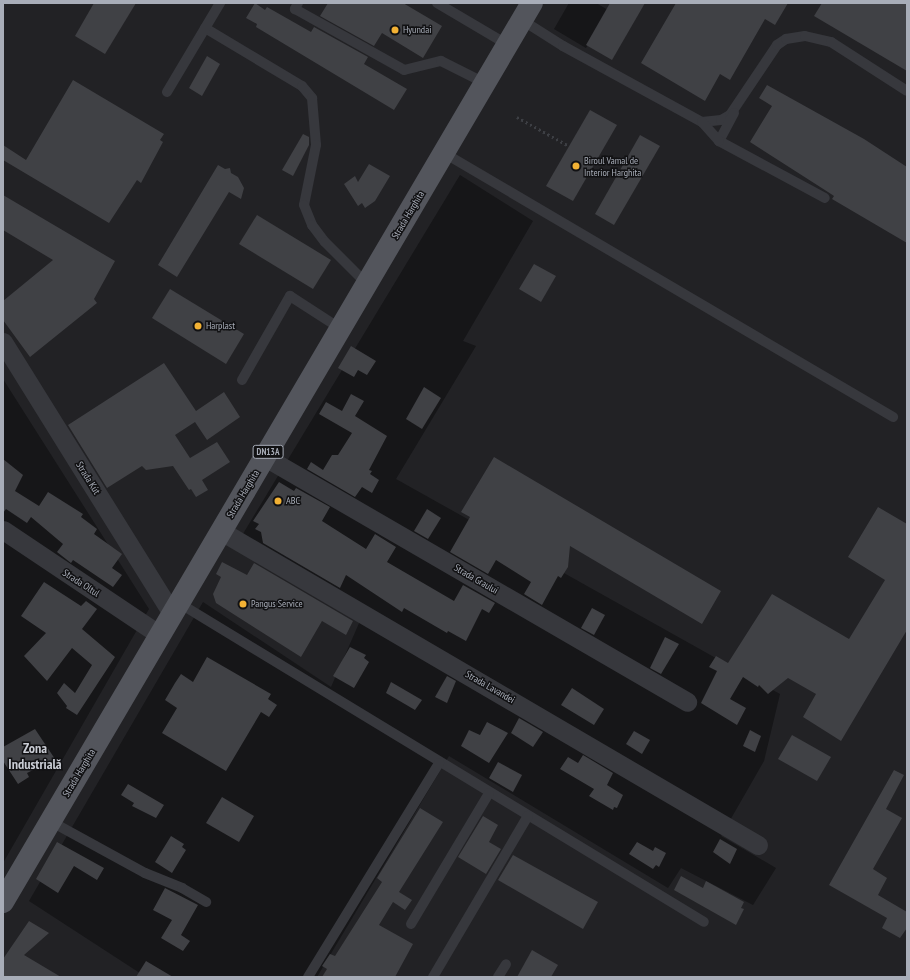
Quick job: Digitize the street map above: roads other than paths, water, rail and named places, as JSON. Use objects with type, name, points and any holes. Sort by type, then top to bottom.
[{"type":"main road","name":"Strada Harghita","points":[[5,891],[50,821],[527,12]]},
{"type":"street","name":"Strada Kút","points":[[3,342],[176,608]]},
{"type":"street","name":"Strada Graului","points":[[265,457],[687,702]]},
{"type":"street","name":"Strada Oltul","points":[[3,530],[160,634]]},
{"type":"street","name":"Strada Lavandei","points":[[221,531],[624,765],[758,845]]},
{"type":"lane","points":[[167,92],[220,3]]},
{"type":"lane","points":[[298,3],[295,8],[404,70],[441,61],[485,83]]},
{"type":"lane","points":[[437,3],[508,45]]},
{"type":"lane","points":[[527,12],[563,46],[702,122],[719,140],[825,198]]},
{"type":"lane","points":[[205,28],[302,86],[312,98],[316,145],[304,205],[312,225],[325,242],[367,284]]},
{"type":"lane","points":[[702,122],[721,120],[730,115],[777,45],[786,39],[806,36],[831,42],[907,91]]},
{"type":"lane","points":[[719,140],[737,106]]},
{"type":"lane","points":[[444,153],[893,417]]},
{"type":"lane","points":[[242,380],[290,296],[340,329]]},
{"type":"lane","points":[[176,608],[439,763],[704,922]]},
{"type":"lane","points":[[308,977],[439,763]]},
{"type":"lane","points":[[411,924],[489,793]]},
{"type":"lane","points":[[433,977],[528,816]]},
{"type":"lane","points":[[50,821],[144,874],[182,888],[206,902]]},
{"type":"lane","points":[[498,977],[506,964]]},
{"type":"place","name":"Hyundai","points":[[395,30]]},
{"type":"place","name":"Biroul Vamal de Interior Harghita","points":[[576,166]]},
{"type":"place","name":"Harplast","points":[[198,326]]},
{"type":"place","name":"ABC","points":[[278,501]]},
{"type":"place","name":"Pangus Service","points":[[243,604]]},
{"type":"district","name":"Zona Industrială","points":[[35,756]]}]
